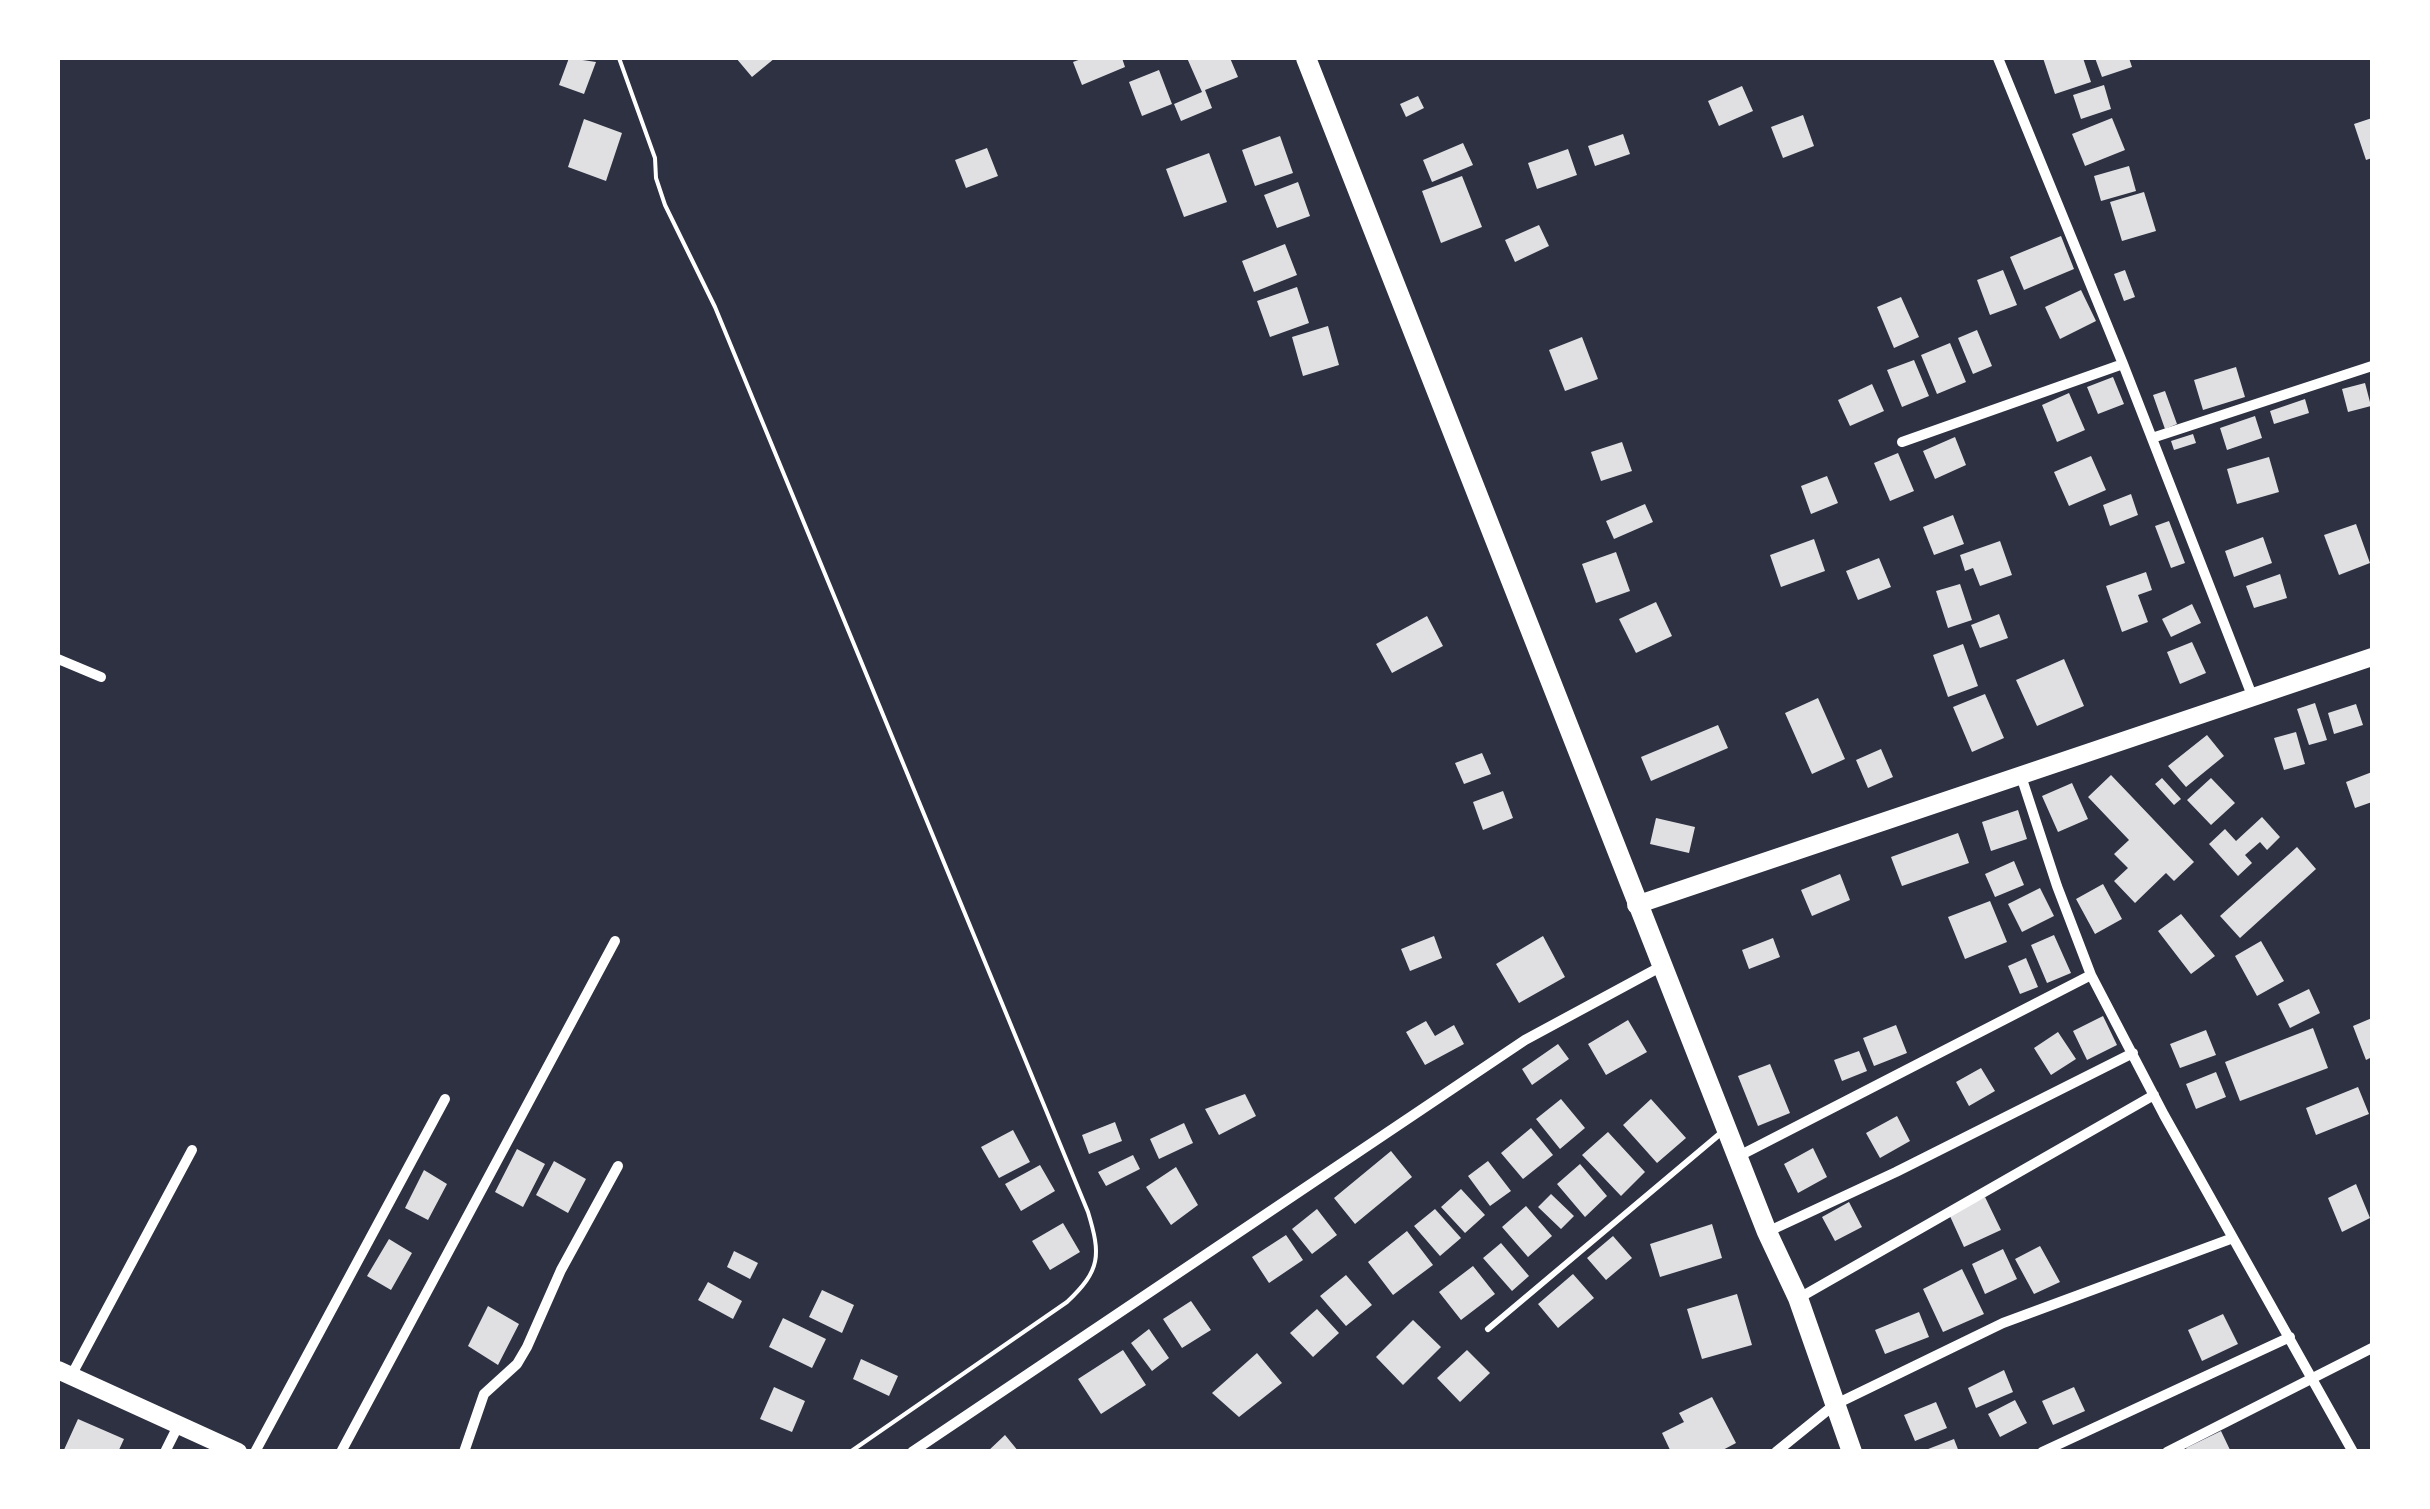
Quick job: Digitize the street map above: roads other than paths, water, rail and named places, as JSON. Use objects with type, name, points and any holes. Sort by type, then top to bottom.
[{"type":"main road","points":[[1306,58],[1636,905],[1766,1232],[1798,1298],[1852,1452]]},
{"type":"main road","points":[[1636,905],[2372,657]]},
{"type":"main road","points":[[64,1373],[238,1452]]},
{"type":"street","points":[[1998,58],[2123,364],[2252,698]]},
{"type":"street","points":[[1902,442],[2123,364]]},
{"type":"street","points":[[2152,438],[2372,366]]},
{"type":"street","points":[[58,659],[101,678]]},
{"type":"street","points":[[2021,776],[2091,975],[2353,1452]]},
{"type":"street","points":[[341,1452],[615,941]]},
{"type":"street","points":[[912,1452],[1525,1040],[1663,966]]},
{"type":"street","points":[[1737,1157],[2091,975]]},
{"type":"street","points":[[1766,1232],[1913,1164],[2133,1053]]},
{"type":"street","points":[[1798,1298],[2154,1094]]},
{"type":"street","points":[[255,1452],[445,1098]]},
{"type":"street","points":[[64,1373],[192,1150]]},
{"type":"street","points":[[464,1452],[484,1394],[527,1348],[561,1270],[618,1166]]},
{"type":"street","points":[[1776,1452],[1834,1405],[2003,1323],[2233,1238]]},
{"type":"street","points":[[2042,1452],[2290,1337]]},
{"type":"street","points":[[2167,1452],[2372,1348]]},
{"type":"street","points":[[165,1452],[179,1424]]},
{"type":"lane","points":[[1488,1329],[1726,1129]]}]
